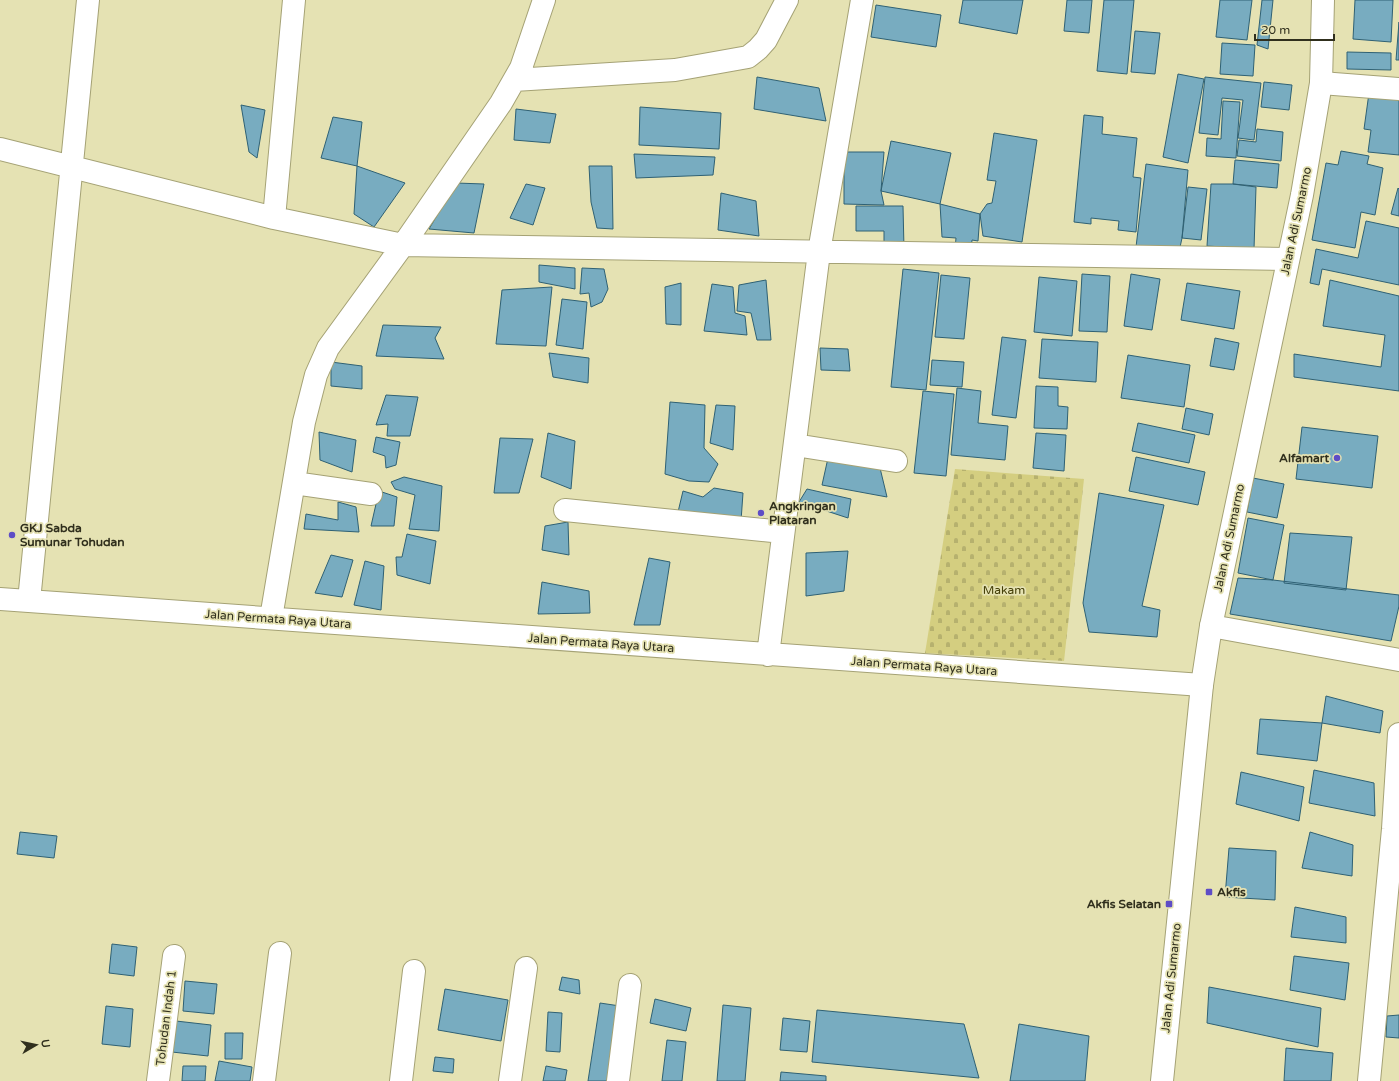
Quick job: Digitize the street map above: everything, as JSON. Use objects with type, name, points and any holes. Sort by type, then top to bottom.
[{"type":"street","points":[[29,601],[88,0]]},
{"type":"street","points":[[274,218],[294,0]]},
{"type":"street","points":[[271,618],[306,416],[316,375],[328,348],[403,245],[501,103],[521,68],[544,0]]},
{"type":"street","points":[[514,80],[674,70],[748,57],[766,40],[787,0]]},
{"type":"street","points":[[768,655],[819,252],[862,0]]},
{"type":"street","name":"Jalan Adi Sumarmo","points":[[1162,1081],[1202,685],[1211,626],[1302,195],[1320,83],[1323,0]]},
{"type":"street","points":[[1320,83],[1399,90]]},
{"type":"street","points":[[0,149],[274,218],[403,245],[1288,259]]},
{"type":"street","points":[[795,444],[896,461]]},
{"type":"street","points":[[294,483],[371,494]]},
{"type":"street","points":[[565,510],[783,532]]},
{"type":"street","name":"Jalan Permata Raya Utara","points":[[0,599],[1202,685]]},
{"type":"street","points":[[1211,626],[1399,660]]},
{"type":"street","points":[[1369,1081],[1394,829],[1399,734]]},
{"type":"street","points":[[264,1081],[280,953]]},
{"type":"street","name":"Tohudan Indah 1","points":[[158,1081],[174,956]]},
{"type":"street","points":[[510,1081],[526,968]]},
{"type":"street","points":[[401,1081],[414,971]]},
{"type":"street","points":[[618,1081],[630,985]]},
{"type":"green space","name":"Makam","points":[[955,469],[1084,479],[1064,661],[925,653]]},
{"type":"building","points":[[963,0],[1023,0],[1017,34],[959,23]]},
{"type":"building","points":[[1067,0],[1092,0],[1089,33],[1064,31]]},
{"type":"building","points":[[1104,0],[1134,0],[1127,74],[1097,71]]},
{"type":"building","points":[[1220,0],[1252,0],[1247,40],[1216,37]]},
{"type":"building","points":[[1262,0],[1273,0],[1268,49],[1257,45]]},
{"type":"building","points":[[1355,0],[1393,0],[1391,42],[1353,39]]},
{"type":"building","points":[[876,5],[941,15],[936,47],[871,37]]},
{"type":"building","points":[[1399,22],[1399,60],[1396,60]]},
{"type":"building","points":[[1135,31],[1160,33],[1155,74],[1131,72]]},
{"type":"building","points":[[1222,43],[1255,45],[1253,76],[1220,74]]},
{"type":"building","points":[[1347,52],[1391,53],[1391,70],[1347,69]]},
{"type":"building","points":[[1178,74],[1204,79],[1188,163],[1163,157]]},
{"type":"building","points":[[757,77],[819,88],[826,121],[754,109]]},
{"type":"building","points":[[1205,77],[1261,83],[1254,140],[1238,138],[1243,100],[1222,98],[1218,135],[1199,133]]},
{"type":"building","points":[[1264,82],[1292,85],[1289,110],[1261,107]]},
{"type":"building","points":[[1369,93],[1399,96],[1399,155],[1368,152],[1371,130],[1364,129]]},
{"type":"building","points":[[1223,101],[1240,102],[1236,158],[1206,156],[1207,138],[1221,139]]},
{"type":"building","points":[[241,105],[265,110],[257,158],[249,152]]},
{"type":"building","points":[[640,107],[721,113],[719,149],[639,145]]},
{"type":"building","points":[[516,109],[556,114],[550,143],[514,140]]},
{"type":"building","points":[[1084,115],[1103,117],[1102,134],[1137,138],[1133,177],[1141,178],[1136,232],[1118,230],[1119,221],[1091,218],[1091,224],[1074,222]]},
{"type":"building","points":[[333,117],[362,122],[357,166],[321,158]]},
{"type":"building","points":[[1257,129],[1283,132],[1281,161],[1237,156],[1239,140],[1256,142]]},
{"type":"building","points":[[994,133],[1037,140],[1022,242],[983,236],[980,214],[987,204],[992,203],[996,181],[987,180]]},
{"type":"building","points":[[891,141],[951,153],[940,204],[881,191]]},
{"type":"building","points":[[1341,151],[1369,156],[1367,164],[1383,168],[1375,215],[1361,212],[1355,248],[1312,240],[1326,163],[1338,165]]},
{"type":"building","points":[[844,152],[884,152],[881,191],[884,205],[844,204]]},
{"type":"building","points":[[634,154],[715,157],[713,175],[636,178]]},
{"type":"building","points":[[1235,160],[1279,164],[1277,188],[1233,184]]},
{"type":"building","points":[[1146,164],[1188,170],[1182,238],[1179,252],[1136,247]]},
{"type":"building","points":[[357,166],[405,183],[374,227],[354,214]]},
{"type":"building","points":[[589,166],[612,166],[613,229],[597,228],[591,202]]},
{"type":"building","points":[[456,183],[484,184],[474,233],[429,229]]},
{"type":"building","points":[[526,184],[545,188],[533,225],[510,218]]},
{"type":"building","points":[[1211,184],[1233,184],[1256,187],[1254,249],[1207,246]]},
{"type":"building","points":[[1188,187],[1207,189],[1201,240],[1182,238]]},
{"type":"building","points":[[1398,188],[1399,189],[1399,216],[1391,214]]},
{"type":"building","points":[[721,193],[756,201],[759,236],[718,230]]},
{"type":"building","points":[[940,204],[980,214],[978,241],[972,240],[971,251],[955,249],[956,238],[942,237]]},
{"type":"building","points":[[856,206],[903,206],[904,249],[884,249],[884,231],[856,231]]},
{"type":"building","points":[[1366,221],[1399,228],[1399,285],[1322,269],[1319,285],[1310,283],[1316,249],[1358,258]]},
{"type":"building","points":[[539,265],[575,268],[575,289],[539,282]]},
{"type":"building","points":[[582,268],[604,269],[608,289],[602,302],[591,307],[589,293],[580,294]]},
{"type":"building","points":[[903,269],[939,273],[926,390],[891,387]]},
{"type":"building","points":[[1082,274],[1110,276],[1107,332],[1079,331]]},
{"type":"building","points":[[1131,274],[1160,279],[1152,330],[1124,326]]},
{"type":"building","points":[[941,275],[970,278],[964,339],[935,337]]},
{"type":"building","points":[[1039,277],[1077,281],[1072,336],[1034,332]]},
{"type":"building","points":[[766,280],[771,340],[757,340],[751,313],[737,311],[739,285]]},
{"type":"building","points":[[1330,280],[1399,296],[1399,391],[1294,377],[1294,354],[1381,367],[1385,335],[1323,326]]},
{"type":"building","points":[[681,283],[681,325],[666,324],[665,287]]},
{"type":"building","points":[[1187,283],[1240,291],[1234,329],[1181,320]]},
{"type":"building","points":[[712,284],[733,287],[735,313],[745,316],[747,335],[704,331]]},
{"type":"building","points":[[552,287],[546,346],[496,344],[502,290]]},
{"type":"building","points":[[562,299],[587,302],[583,349],[556,345]]},
{"type":"building","points":[[383,325],[441,327],[435,338],[444,359],[376,356]]},
{"type":"building","points":[[1002,337],[1026,340],[1016,418],[992,415]]},
{"type":"building","points":[[1215,338],[1239,343],[1234,370],[1210,366]]},
{"type":"building","points":[[1042,339],[1098,342],[1096,382],[1039,378]]},
{"type":"building","points":[[820,348],[848,349],[850,371],[821,370]]},
{"type":"building","points":[[549,353],[589,358],[588,383],[553,377]]},
{"type":"building","points":[[1128,355],[1190,365],[1184,407],[1121,398]]},
{"type":"building","points":[[932,360],[964,362],[962,387],[930,385]]},
{"type":"building","points":[[331,362],[362,366],[362,389],[331,386]]},
{"type":"building","points":[[1036,386],[1058,387],[1058,406],[1068,407],[1067,429],[1034,428]]},
{"type":"building","points":[[957,388],[981,391],[978,423],[1008,426],[1005,460],[951,455]]},
{"type":"building","points":[[923,391],[954,394],[946,476],[914,473]]},
{"type":"building","points":[[386,395],[418,397],[410,436],[387,436],[388,424],[376,425]]},
{"type":"building","points":[[670,402],[705,405],[704,448],[718,464],[709,482],[689,481],[665,474]]},
{"type":"building","points":[[716,405],[735,406],[733,450],[710,443]]},
{"type":"building","points":[[1186,408],[1213,414],[1209,435],[1182,429]]},
{"type":"building","points":[[1138,423],[1195,435],[1189,463],[1132,451]]},
{"type":"building","name":"Alfamart","points":[[1302,427],[1378,436],[1372,488],[1296,479]]},
{"type":"building","points":[[319,432],[356,440],[352,472],[320,460]]},
{"type":"building","points":[[548,433],[575,441],[571,489],[541,477]]},
{"type":"building","points":[[1036,433],[1066,435],[1064,471],[1033,468]]},
{"type":"building","points":[[376,437],[400,442],[396,465],[386,468],[385,456],[373,452]]},
{"type":"building","points":[[500,438],[533,439],[519,493],[494,493]]},
{"type":"building","points":[[1136,457],[1205,472],[1198,505],[1129,491]]},
{"type":"building","points":[[828,458],[880,468],[887,497],[822,485]]},
{"type":"building","points":[[404,477],[442,486],[439,531],[409,529],[415,495],[395,489],[391,482]]},
{"type":"building","points":[[1253,478],[1284,484],[1277,518],[1247,512]]},
{"type":"building","points":[[714,488],[743,493],[741,521],[678,512],[683,491],[703,497]]},
{"type":"building","points":[[807,489],[851,499],[848,518],[799,502]]},
{"type":"building","points":[[379,491],[397,497],[394,526],[371,526]]},
{"type":"building","points":[[1099,493],[1164,505],[1142,606],[1160,610],[1157,637],[1089,632],[1083,603]]},
{"type":"building","points":[[338,502],[356,507],[359,532],[304,529],[306,514],[338,520]]},
{"type":"building","points":[[1248,518],[1284,525],[1273,580],[1238,573]]},
{"type":"building","points":[[568,522],[569,555],[542,550],[545,526]]},
{"type":"building","points":[[1290,533],[1352,537],[1346,590],[1284,583]]},
{"type":"building","points":[[407,534],[436,541],[430,584],[397,575],[396,557],[402,557]]},
{"type":"building","points":[[848,551],[844,591],[806,596],[806,553]]},
{"type":"building","points":[[331,555],[353,560],[342,597],[315,593]]},
{"type":"building","points":[[649,558],[670,562],[660,625],[634,625]]},
{"type":"building","points":[[365,561],[384,566],[381,610],[354,605]]},
{"type":"building","points":[[1238,578],[1273,580],[1399,595],[1399,606],[1391,641],[1230,614]]},
{"type":"building","points":[[542,582],[589,591],[590,613],[538,614]]},
{"type":"building","points":[[1326,696],[1383,711],[1380,733],[1322,723]]},
{"type":"building","points":[[1260,719],[1322,723],[1317,761],[1257,754]]},
{"type":"building","points":[[1314,770],[1374,783],[1375,816],[1309,803]]},
{"type":"building","points":[[1241,772],[1304,787],[1299,821],[1236,804]]},
{"type":"building","points":[[20,832],[57,836],[54,858],[17,854]]},
{"type":"building","points":[[1310,832],[1353,845],[1352,876],[1302,868]]},
{"type":"building","points":[[1229,848],[1276,851],[1275,900],[1225,897]]},
{"type":"building","points":[[1295,907],[1346,917],[1346,943],[1291,937]]},
{"type":"building","points":[[112,944],[137,947],[134,976],[109,973]]},
{"type":"building","points":[[1294,956],[1349,963],[1345,1000],[1290,990]]},
{"type":"building","points":[[562,977],[579,980],[580,994],[559,990]]},
{"type":"building","points":[[185,981],[217,984],[214,1014],[183,1011]]},
{"type":"building","points":[[1209,987],[1321,1008],[1318,1047],[1207,1023]]},
{"type":"building","points":[[445,989],[508,1000],[501,1041],[438,1030]]},
{"type":"building","points":[[655,999],[691,1008],[686,1031],[650,1023]]},
{"type":"building","points":[[600,1003],[620,1006],[610,1081],[588,1081]]},
{"type":"building","points":[[723,1005],[751,1008],[745,1081],[717,1081]]},
{"type":"building","points":[[106,1006],[133,1009],[130,1047],[102,1044]]},
{"type":"building","points":[[817,1010],[964,1024],[979,1078],[812,1062]]},
{"type":"building","points":[[548,1012],[562,1013],[560,1052],[546,1051]]},
{"type":"building","points":[[1399,1015],[1399,1038],[1386,1037],[1387,1016]]},
{"type":"building","points":[[783,1018],[810,1021],[807,1052],[780,1050]]},
{"type":"building","points":[[176,1021],[211,1025],[208,1056],[172,1052]]},
{"type":"building","points":[[1019,1024],[1089,1036],[1085,1081],[1010,1081]]},
{"type":"building","points":[[225,1033],[243,1033],[242,1059],[225,1059]]},
{"type":"building","points":[[667,1040],[686,1042],[682,1081],[662,1081]]},
{"type":"building","points":[[1286,1048],[1333,1053],[1331,1081],[1284,1081]]},
{"type":"building","points":[[435,1057],[454,1059],[453,1073],[433,1071]]},
{"type":"building","points":[[219,1061],[252,1067],[250,1081],[215,1081]]},
{"type":"building","points":[[183,1066],[206,1066],[205,1081],[182,1081]]},
{"type":"building","points":[[546,1066],[567,1070],[565,1081],[543,1081]]},
{"type":"building","points":[[781,1072],[826,1076],[826,1081],[780,1081]]},
{"type":"place","name":"Alfamart","points":[[1337,458]]},
{"type":"place","name":"Angkringan Plataran","points":[[761,513]]},
{"type":"place","name":"GKJ Sabda Sumunar Tohudan","points":[[12,535]]},
{"type":"place","name":"Akfis","points":[[1209,892]]},
{"type":"place","name":"Akfis Selatan","points":[[1169,904]]}]
